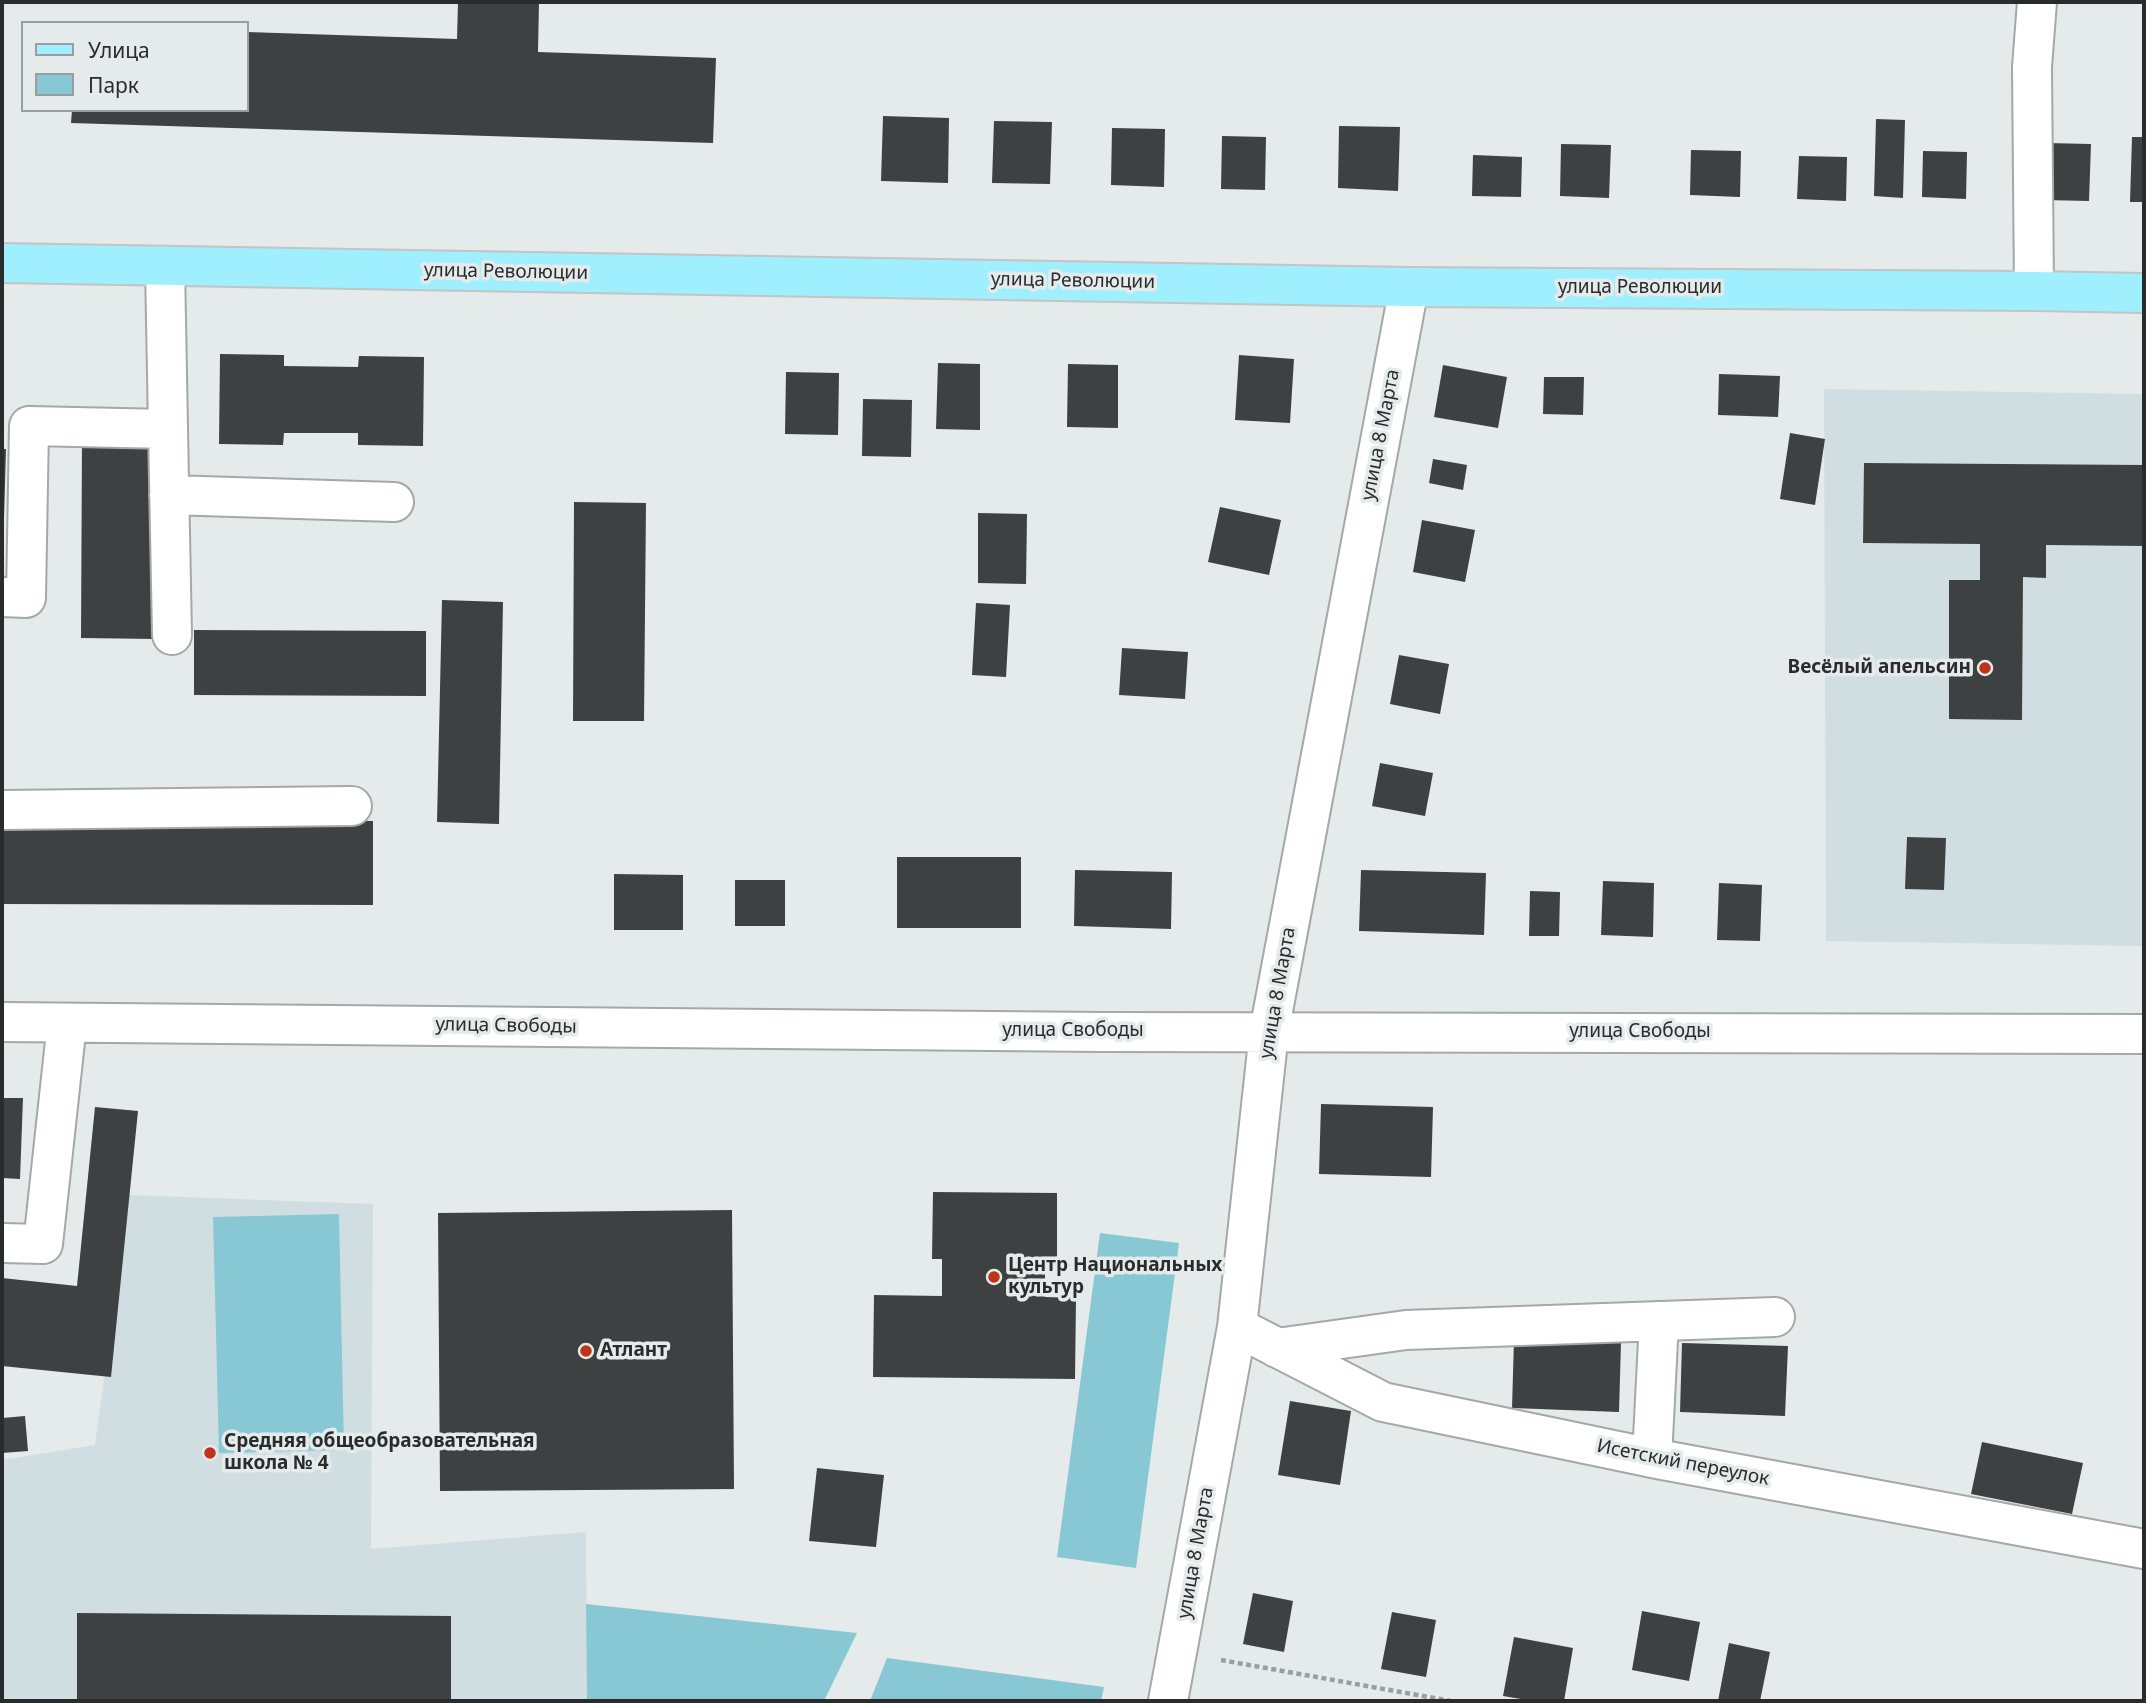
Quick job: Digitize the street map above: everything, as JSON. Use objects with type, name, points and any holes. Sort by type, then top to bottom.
[{"type":"main road","name":"улица Революции","points":[[2,263],[1409,287],[2144,293]]},
{"type":"street","points":[[2034,291],[2032,67],[2037,2]]},
{"type":"street","points":[[165,266],[172,635]]},
{"type":"street","name":"улица 8 Марта","points":[[1168,1701],[1237,1327],[1269,1032],[1409,287]]},
{"type":"street","points":[[2,597],[26,598],[29,426],[168,429]]},
{"type":"street","points":[[170,495],[394,502]]},
{"type":"street","points":[[2,810],[352,806]]},
{"type":"street","name":"улица Свободы","points":[[2,1022],[1269,1032],[2144,1034]]},
{"type":"street","points":[[2,1243],[43,1244],[67,1023]]},
{"type":"street","points":[[1277,1348],[1406,1330],[1775,1317]]},
{"type":"street","points":[[1651,1458],[1659,1321]]},
{"type":"street","name":"Исетский переулок","points":[[1237,1327],[1383,1402],[1651,1458],[2144,1549]]},
{"type":"path","points":[[1221,1660],[1451,1701]]},
{"type":"shaded area","name":"Весёлый апельсин","points":[[1824,389],[2144,394],[2144,946],[1826,941]]},
{"type":"shaded area","name":"Средняя общеобразовательная школа № 4","points":[[129,1195],[373,1204],[371,1549],[586,1532],[587,1701],[2,1701],[2,1460],[95,1445]]},
{"type":"green space","points":[[339,1214],[344,1450],[219,1453],[213,1217]]},
{"type":"green space","points":[[1100,1233],[1179,1243],[1136,1568],[1057,1557]]},
{"type":"green space","points":[[586,1604],[857,1633],[824,1701],[587,1701]]},
{"type":"green space","points":[[887,1658],[1104,1687],[1101,1701],[870,1701]]},
{"type":"building","points":[[458,2],[539,2],[538,52],[716,58],[713,143],[71,123],[72,112],[248,112],[248,32],[457,39]]},
{"type":"building","points":[[883,116],[949,118],[948,183],[881,181]]},
{"type":"building","points":[[1876,119],[1905,120],[1903,198],[1874,196]]},
{"type":"building","points":[[994,121],[1052,122],[1050,184],[992,183]]},
{"type":"building","points":[[1339,126],[1400,127],[1398,191],[1338,188]]},
{"type":"building","points":[[1112,128],[1165,129],[1164,187],[1111,185]]},
{"type":"building","points":[[1222,136],[1266,137],[1265,190],[1221,189]]},
{"type":"building","points":[[2132,137],[2144,137],[2144,202],[2130,202]]},
{"type":"building","points":[[2046,143],[2091,144],[2089,201],[2044,200]]},
{"type":"building","points":[[1561,144],[1611,145],[1609,198],[1560,196]]},
{"type":"building","points":[[1691,150],[1741,151],[1740,197],[1690,195]]},
{"type":"building","points":[[1923,151],[1967,152],[1966,199],[1922,197]]},
{"type":"building","points":[[1473,155],[1522,157],[1521,197],[1472,196]]},
{"type":"building","points":[[1799,156],[1847,157],[1846,201],[1797,199]]},
{"type":"building","points":[[220,354],[284,355],[284,366],[358,367],[359,356],[424,357],[423,446],[358,445],[358,433],[284,433],[283,445],[219,444]]},
{"type":"building","points":[[1239,355],[1294,359],[1290,423],[1235,420]]},
{"type":"building","points":[[938,363],[980,364],[980,430],[936,429]]},
{"type":"building","points":[[1068,364],[1118,365],[1118,428],[1067,427]]},
{"type":"building","points":[[1443,365],[1507,377],[1498,428],[1434,417]]},
{"type":"building","points":[[786,372],[839,373],[838,435],[785,434]]},
{"type":"building","points":[[1719,374],[1780,376],[1778,417],[1718,415]]},
{"type":"building","points":[[1544,377],[1584,377],[1583,415],[1543,414]]},
{"type":"building","points":[[863,399],[912,400],[911,457],[862,456]]},
{"type":"building","points":[[1790,433],[1825,439],[1815,505],[1780,499]]},
{"type":"building","points":[[82,438],[157,438],[155,639],[81,638]]},
{"type":"building","points":[[2,449],[6,449],[4,518],[2,518]]},
{"type":"building","points":[[1433,459],[1467,465],[1463,490],[1429,483]]},
{"type":"building","points":[[1864,463],[2144,465],[2144,546],[2046,545],[2046,578],[2023,577],[2022,720],[1949,719],[1949,580],[1980,580],[1980,544],[1863,543]]},
{"type":"building","points":[[574,502],[646,503],[644,721],[573,721]]},
{"type":"building","points":[[1220,507],[1281,520],[1269,575],[1208,562]]},
{"type":"building","points":[[978,513],[1027,514],[1026,584],[978,583]]},
{"type":"building","points":[[1422,520],[1475,530],[1465,582],[1413,572]]},
{"type":"building","points":[[442,600],[503,602],[499,824],[437,822]]},
{"type":"building","points":[[976,603],[1010,605],[1006,677],[972,675]]},
{"type":"building","points":[[194,630],[426,631],[426,696],[194,695]]},
{"type":"building","points":[[1122,648],[1188,652],[1185,699],[1119,695]]},
{"type":"building","points":[[1399,655],[1449,664],[1440,714],[1390,704]]},
{"type":"building","points":[[1380,763],[1433,773],[1425,816],[1372,806]]},
{"type":"building","points":[[2,820],[373,821],[373,905],[2,904]]},
{"type":"building","points":[[1907,837],[1946,838],[1944,890],[1905,889]]},
{"type":"building","points":[[897,857],[1021,857],[1021,928],[897,928]]},
{"type":"building","points":[[1075,870],[1172,872],[1171,929],[1074,926]]},
{"type":"building","points":[[1361,870],[1486,873],[1484,935],[1359,931]]},
{"type":"building","points":[[614,874],[683,875],[683,930],[614,930]]},
{"type":"building","points":[[735,880],[785,880],[785,926],[735,926]]},
{"type":"building","points":[[1603,881],[1654,883],[1653,937],[1601,935]]},
{"type":"building","points":[[1719,883],[1762,885],[1760,941],[1717,940]]},
{"type":"building","points":[[1530,891],[1560,892],[1559,936],[1529,936]]},
{"type":"building","points":[[2,1098],[23,1098],[20,1179],[2,1178]]},
{"type":"building","points":[[1321,1104],[1433,1107],[1431,1177],[1319,1174]]},
{"type":"building","points":[[95,1107],[138,1111],[111,1377],[2,1366],[2,1278],[77,1286]]},
{"type":"building","name":"Центр Национальных культур","points":[[933,1192],[1057,1193],[1057,1259],[1045,1259],[1045,1297],[1076,1298],[1075,1379],[873,1377],[874,1295],[942,1296],[942,1259],[932,1259]]},
{"type":"building","name":"Атлант","points":[[732,1210],[734,1489],[440,1491],[438,1213]]},
{"type":"building","points":[[1514,1339],[1621,1342],[1619,1412],[1512,1408]]},
{"type":"building","points":[[1682,1343],[1788,1346],[1785,1416],[1680,1412]]},
{"type":"building","points":[[1290,1401],[1351,1411],[1340,1485],[1278,1475]]},
{"type":"building","points":[[25,1416],[28,1451],[2,1453],[2,1418]]},
{"type":"building","points":[[1982,1442],[2083,1463],[2072,1514],[1971,1494]]},
{"type":"building","points":[[817,1468],[884,1475],[876,1547],[809,1541]]},
{"type":"building","points":[[1253,1593],[1293,1601],[1284,1652],[1243,1644]]},
{"type":"building","points":[[1642,1611],[1700,1622],[1689,1681],[1632,1670]]},
{"type":"building","points":[[1392,1612],[1436,1620],[1426,1677],[1381,1669]]},
{"type":"building","points":[[77,1613],[451,1616],[451,1701],[77,1699]]},
{"type":"building","points":[[1514,1637],[1573,1648],[1564,1701],[1533,1701],[1503,1696]]},
{"type":"building","points":[[1729,1643],[1770,1652],[1760,1701],[1718,1701]]},
{"type":"place","name":"Весёлый апельсин","points":[[1985,668]]},
{"type":"place","name":"Центр Национальных культур","points":[[994,1277]]},
{"type":"place","name":"Атлант","points":[[586,1351]]},
{"type":"place","name":"Средняя общеобразовательная школа № 4","points":[[210,1453]]}]
